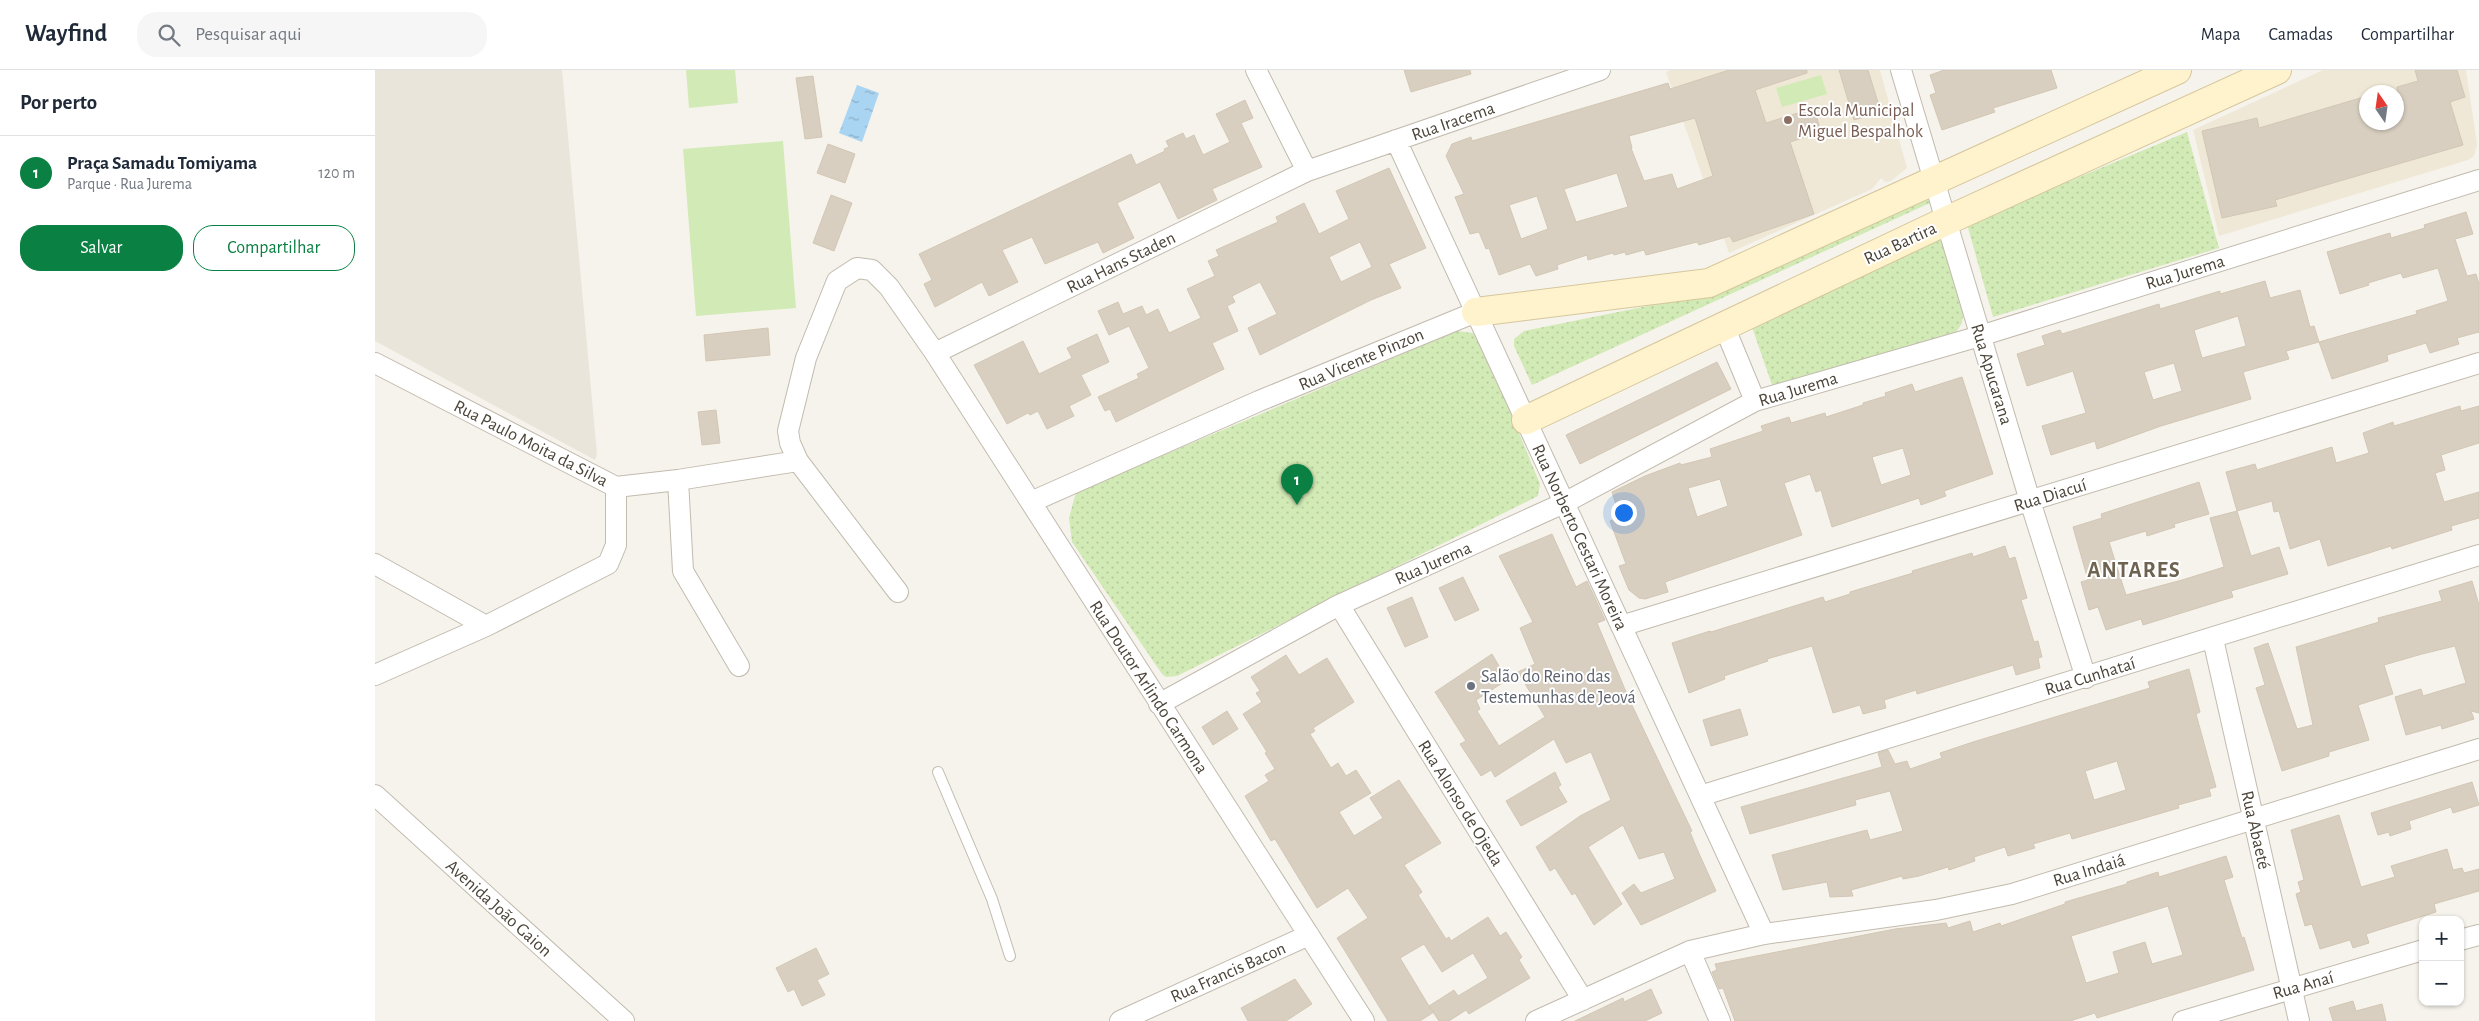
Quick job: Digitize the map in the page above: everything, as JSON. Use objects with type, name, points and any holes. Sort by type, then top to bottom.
[{"type":"street","points":[[1257,70],[1307,171]]},
{"type":"street","name":"Rua Iracema","points":[[1307,171],[1600,70]]},
{"type":"street","name":"Rua Apucarana","points":[[1901,70],[2030,501],[2086,678]]},
{"type":"street","points":[[1934,180],[2177,70]]},
{"type":"street","name":"Rua Bartira","points":[[1526,420],[2261,73]]},
{"type":"street","name":"Rua Norberto Cestari Moreira","points":[[1396,140],[1764,934]]},
{"type":"street","name":"Rua Hans Staden","points":[[935,353],[1307,171]]},
{"type":"street","name":"Rua Vicente Pinzon","points":[[1031,502],[1259,402],[1475,312],[1709,283],[1934,180]]},
{"type":"street","name":"Rua Jurema","points":[[1159,704],[1339,605],[1565,503],[1755,401],[1980,336],[2479,180]]},
{"type":"street","name":"Rua Doutor Arlindo Carmona","points":[[799,461],[790,443],[788,431],[806,358],[837,281],[857,268],[872,270],[889,287],[935,353],[1364,1021]]},
{"type":"street","points":[[1724,326],[1755,401]]},
{"type":"street","name":"Rua Paulo Moita da Silva","points":[[375,363],[616,487],[678,480],[799,461]]},
{"type":"street","name":"Rua Diacuí","points":[[1621,626],[2479,363]]},
{"type":"street","points":[[799,461],[898,592]]},
{"type":"street","points":[[678,480],[683,571],[739,666]]},
{"type":"street","points":[[375,675],[486,626],[608,564],[616,545],[616,487]]},
{"type":"street","name":"Rua Cunhataí","points":[[1700,796],[2213,639],[2479,555]]},
{"type":"street","points":[[375,564],[486,626]]},
{"type":"street","name":"Rua Alonso de Ojeda","points":[[1339,605],[1583,1000]]},
{"type":"street","name":"Rua Abaeté","points":[[2213,639],[2299,1021]]},
{"type":"street","name":"Rua Indaiá","points":[[1536,1021],[1690,951],[1764,934],[1936,910],[2012,894],[2479,749]]},
{"type":"street","name":"Avenida João Gaion","points":[[375,795],[624,1021]]},
{"type":"street","name":"Rua Francis Bacon","points":[[1120,1021],[1309,935]]},
{"type":"street","points":[[2464,939],[2479,935]]},
{"type":"street","points":[[1690,951],[1720,1021]]},
{"type":"street","name":"Rua Anaí","points":[[2183,1021],[2419,951]]},
{"type":"lane","points":[[938,772],[992,899],[1010,956]]},
{"type":"shaded area","points":[[375,70],[562,70],[597,454],[595,460],[375,341]]},
{"type":"shaded area","name":"Escola Municipal Miguel Bespalhok","points":[[1671,70],[1880,70],[1907,168],[1891,181],[1885,182],[1881,178],[1872,189],[1729,253],[1666,72]]},
{"type":"shaded area","points":[[2323,70],[2466,70],[2477,144],[2474,156],[2468,160],[2219,236],[2193,130]]},
{"type":"green space","points":[[686,70],[735,70],[738,103],[689,108]]},
{"type":"green space","points":[[1821,75],[1827,94],[1782,107],[1776,88]]},
{"type":"green space","points":[[2187,132],[2219,248],[1993,317],[1967,224]]},
{"type":"green space","points":[[783,141],[796,308],[696,316],[683,149]]},
{"type":"green space","points":[[1928,195],[1930,203],[1532,385],[1514,346],[1514,339],[1524,331],[1707,294]]},
{"type":"green space","points":[[1941,234],[1964,306],[1962,323],[1955,334],[1773,388],[1751,324]]},
{"type":"green space","points":[[1457,331],[1473,333],[1481,341],[1540,484],[1538,496],[1177,676],[1166,677],[1162,674],[1072,542],[1069,518],[1076,492]]},
{"type":"water","points":[[857,85],[879,93],[862,142],[839,133]]},
{"type":"building","points":[[1404,70],[1470,70],[1471,74],[1411,92]]},
{"type":"building","points":[[1729,70],[1807,70],[1807,73],[1755,90],[1766,123],[1814,108],[1821,132],[1790,142],[1814,214],[1733,242],[1730,236],[1699,245],[1697,242],[1646,255],[1644,250],[1626,255],[1625,252],[1614,255],[1613,253],[1588,260],[1587,255],[1557,265],[1558,269],[1536,276],[1530,264],[1499,275],[1489,248],[1486,249],[1479,232],[1470,234],[1455,197],[1464,194],[1446,156],[1452,144],[1471,137],[1472,141],[1668,83],[1670,89]],"holes":[[[1695,118],[1713,176],[1677,189],[1672,174],[1644,181],[1631,148],[1629,136]],[[1617,173],[1628,207],[1576,222],[1564,189]],[[1537,196],[1548,229],[1521,239],[1509,205]]]},
{"type":"building","points":[[1839,70],[1868,70],[1881,112],[1854,120]]},
{"type":"building","points":[[1944,70],[2051,70],[2057,88],[1993,108],[1995,112],[1942,130],[1930,95],[1936,93],[1930,75]]},
{"type":"building","points":[[2415,70],[2457,70],[2465,97],[2450,102],[2463,145],[2275,200],[2277,206],[2222,218],[2202,131],[2257,118],[2259,128],[2359,98],[2359,130],[2404,130],[2404,85],[2418,81]]},
{"type":"building","points":[[813,76],[822,137],[805,139],[796,78]]},
{"type":"building","points":[[1245,100],[1253,118],[1241,123],[1262,167],[1212,189],[1217,200],[1178,219],[1160,182],[1117,203],[1134,238],[1103,253],[1098,242],[1045,264],[1032,237],[1002,250],[1018,282],[989,296],[982,282],[935,307],[924,284],[932,280],[919,254],[1131,154],[1136,165],[1165,151],[1164,149],[1169,147],[1166,141],[1183,133],[1186,139],[1194,135],[1203,155],[1230,142],[1216,114]]},
{"type":"building","points":[[828,144],[855,154],[845,183],[817,173]]},
{"type":"building","points":[[1389,168],[1426,248],[1389,264],[1401,288],[1371,300],[1260,355],[1248,328],[1277,314],[1260,282],[1232,296],[1235,302],[1227,306],[1238,331],[1212,343],[1224,369],[1116,422],[1110,409],[1105,411],[1098,397],[1139,378],[1137,374],[1149,368],[1129,326],[1109,335],[1098,311],[1118,302],[1123,314],[1142,306],[1146,315],[1158,309],[1169,333],[1201,318],[1187,289],[1215,276],[1208,261],[1219,256],[1216,250],[1278,222],[1276,217],[1304,203],[1319,234],[1349,219],[1336,191]],"holes":[[[1360,242],[1372,267],[1341,282],[1329,257]]]},
{"type":"building","points":[[831,195],[852,203],[834,251],[813,243]]},
{"type":"building","points":[[2466,212],[2473,234],[2455,239],[2467,276],[2476,274],[2479,284],[2479,332],[2457,338],[2459,344],[2430,353],[2426,343],[2387,355],[2388,361],[2332,379],[2319,342],[2417,314],[2416,311],[2448,301],[2438,268],[2403,278],[2401,273],[2340,294],[2327,252],[2390,233],[2391,238],[2425,228],[2424,225]]},
{"type":"building","points":[[2265,281],[2270,298],[2300,290],[2310,327],[2314,326],[2319,342],[2286,351],[2289,359],[2243,372],[2251,399],[2161,426],[2097,449],[2095,441],[2051,455],[2042,426],[2086,413],[2073,371],[2027,386],[2017,354],[2045,345],[2042,336],[2060,330],[2062,334],[2159,304],[2160,309],[2220,291],[2220,294]],"holes":[[[2238,316],[2246,346],[2202,358],[2194,330]],[[2174,363],[2182,391],[2153,400],[2144,372]]]},
{"type":"building","points":[[768,328],[770,355],[706,361],[704,335]]},
{"type":"building","points":[[1097,334],[1109,362],[1081,375],[1091,395],[1069,406],[1074,416],[1047,429],[1038,411],[1030,415],[1028,413],[1007,424],[974,365],[1023,341],[1039,374],[1072,358],[1067,348]]},
{"type":"building","points":[[1717,362],[1731,389],[1580,464],[1566,435]]},
{"type":"building","points":[[1962,377],[1993,474],[1944,491],[1946,496],[1921,505],[1919,498],[1832,527],[1821,490],[1816,492],[1810,474],[1784,483],[1802,535],[1665,582],[1668,592],[1645,599],[1639,598],[1629,590],[1619,566],[1626,564],[1610,521],[1620,517],[1612,492],[1645,476],[1680,463],[1681,465],[1712,457],[1710,449],[1763,431],[1761,426],[1789,417],[1791,423],[1825,413],[1826,417],[1863,405],[1863,403],[1886,396],[1885,393],[1912,384],[1915,392]],"holes":[[[1903,448],[1911,475],[1881,485],[1872,457]],[[1720,479],[1728,506],[1697,517],[1688,488]]]},
{"type":"building","points":[[2460,406],[2461,411],[2479,406],[2479,443],[2441,455],[2445,470],[2435,473],[2444,502],[2479,492],[2479,518],[2451,526],[2452,530],[2392,549],[2391,546],[2328,566],[2320,539],[2290,549],[2279,511],[2274,512],[2272,501],[2237,511],[2226,472],[2255,464],[2257,470],[2332,447],[2336,463],[2369,453],[2363,433],[2393,422],[2394,426]]},
{"type":"building","points":[[716,410],[720,443],[702,445],[698,412]]},
{"type":"building","points":[[2199,482],[2209,514],[2174,524],[2175,527],[2147,536],[2146,531],[2109,542],[2126,595],[2224,567],[2210,518],[2237,511],[2251,556],[2279,547],[2288,574],[2231,591],[2233,597],[2143,625],[2141,619],[2106,630],[2098,607],[2089,610],[2081,582],[2088,580],[2073,527],[2102,518],[2101,514]]},
{"type":"building","points":[[1552,534],[1576,587],[1587,581],[1605,620],[1597,623],[1629,699],[1692,831],[1690,832],[1716,891],[1641,925],[1622,893],[1634,884],[1641,893],[1675,879],[1664,852],[1639,859],[1623,825],[1588,847],[1622,904],[1594,925],[1575,893],[1572,895],[1555,868],[1550,871],[1536,847],[1580,816],[1611,800],[1591,752],[1566,763],[1554,739],[1495,777],[1491,770],[1481,776],[1460,744],[1466,741],[1435,692],[1492,654],[1507,680],[1476,700],[1480,709],[1477,711],[1499,746],[1545,717],[1518,672],[1535,664],[1520,628],[1533,622],[1499,556]]},
{"type":"building","points":[[2005,546],[2009,559],[2015,557],[2027,598],[2021,600],[2034,642],[2038,641],[2042,657],[2038,658],[2040,668],[2016,675],[2013,665],[1917,694],[1916,690],[1884,700],[1886,708],[1863,714],[1860,705],[1833,713],[1812,646],[1767,659],[1768,661],[1724,676],[1725,679],[1689,693],[1672,643],[1823,597],[1825,602],[1850,594],[1850,592],[1913,573],[1912,571],[1972,553],[1973,557]]},
{"type":"building","points":[[1463,577],[1479,610],[1455,621],[1439,588]]},
{"type":"building","points":[[2472,581],[2479,605],[2479,713],[2471,711],[2474,719],[2442,729],[2441,725],[2406,735],[2395,697],[2421,689],[2423,696],[2466,683],[2455,646],[2422,654],[2384,665],[2393,694],[2358,705],[2369,740],[2329,752],[2329,756],[2282,771],[2256,688],[2265,685],[2254,648],[2268,643],[2297,729],[2313,725],[2296,647],[2379,622],[2378,618],[2442,601],[2439,591]]},
{"type":"building","points":[[1412,597],[1428,637],[1405,647],[1387,608]]},
{"type":"building","points":[[1286,655],[1299,675],[1327,658],[1354,702],[1313,728],[1315,731],[1310,734],[1331,768],[1338,763],[1346,776],[1356,770],[1371,793],[1339,812],[1354,836],[1383,818],[1370,798],[1399,780],[1441,843],[1404,865],[1422,892],[1418,895],[1446,939],[1449,937],[1451,941],[1488,917],[1500,936],[1506,932],[1522,957],[1519,960],[1530,978],[1469,1014],[1466,1010],[1449,1021],[1439,1021],[1433,1012],[1420,1021],[1388,1021],[1337,938],[1368,918],[1348,888],[1317,908],[1275,839],[1271,841],[1245,796],[1269,781],[1265,775],[1275,769],[1265,753],[1267,752],[1243,714],[1262,702],[1256,693],[1260,691],[1251,677]],"holes":[[[1424,944],[1442,972],[1473,953],[1488,978],[1458,996],[1454,990],[1429,1006],[1400,958]]]},
{"type":"building","points":[[2189,669],[2200,712],[2196,714],[2216,787],[2209,789],[2211,796],[2178,805],[2179,808],[2072,839],[2070,833],[2033,844],[2035,848],[2008,856],[2005,847],[1974,857],[1975,861],[1949,870],[1948,867],[1903,879],[1902,876],[1851,890],[1853,896],[1830,897],[1827,882],[1783,890],[1772,855],[1867,830],[1870,840],[1903,831],[1890,791],[1855,800],[1856,805],[1750,834],[1741,807],[1882,767],[1878,753],[1888,750],[1895,764],[1907,761],[1910,769],[1942,758],[1940,753],[2150,688],[2148,682]],"holes":[[[2117,761],[2126,790],[2094,800],[2085,771]]]},
{"type":"building","points":[[1740,709],[1748,735],[1711,746],[1703,720]]},
{"type":"building","points":[[1227,711],[1238,729],[1213,745],[1202,727]]},
{"type":"building","points":[[1555,772],[1561,785],[1558,787],[1567,802],[1521,826],[1506,801]]},
{"type":"building","points":[[2472,782],[2479,805],[2453,813],[2451,807],[2409,821],[2411,829],[2390,836],[2389,832],[2378,835],[2371,813]]},
{"type":"building","points":[[2339,815],[2361,887],[2395,877],[2391,866],[2447,849],[2453,870],[2462,868],[2464,873],[2479,869],[2479,891],[2434,904],[2436,912],[2366,934],[2369,943],[2353,948],[2350,940],[2320,949],[2312,924],[2305,926],[2296,894],[2301,892],[2298,882],[2304,880],[2291,830]]},
{"type":"building","points":[[2226,856],[2233,877],[2224,880],[2254,970],[2097,1018],[2095,1013],[2070,1021],[1735,1021],[1723,988],[1719,989],[1712,972],[1717,970],[1715,964],[1895,929],[1946,923],[1948,928],[1970,921],[1973,932],[2000,923],[2001,926],[2065,904],[2065,902],[2127,884],[2127,882],[2158,872],[2159,877]],"holes":[[[2168,906],[2183,955],[2152,964],[2145,942],[2113,952],[2119,973],[2086,983],[2071,936]]]},
{"type":"building","points":[[816,948],[829,974],[817,980],[825,995],[802,1006],[794,989],[788,992],[776,968]]},
{"type":"building","points":[[1295,979],[1312,1004],[1286,1021],[1248,1021],[1241,1008]]},
{"type":"building","points":[[1651,989],[1662,1013],[1645,1021],[1575,1021],[1623,998],[1624,1002]]},
{"type":"building","points":[[2353,1001],[2356,1011],[2382,1004],[2386,1021],[2333,1021],[2329,1008]]},
{"type":"place","name":"Escola Municipal Miguel Bespalhok","points":[[1788,120]]},
{"type":"place","name":"Praça Samadu Tomiyama","points":[[1297,505]]},
{"type":"place","name":"Salão do Reino das Testemunhas de Jeová","points":[[1471,686]]},
{"type":"district","name":"ANTARES","points":[[2134,569]]}]
